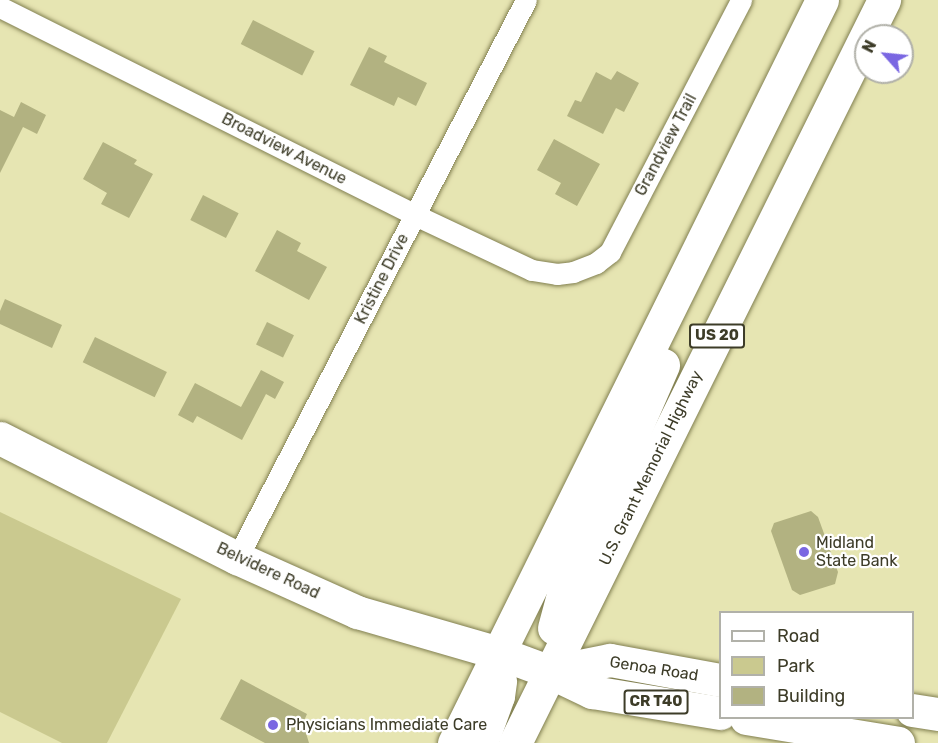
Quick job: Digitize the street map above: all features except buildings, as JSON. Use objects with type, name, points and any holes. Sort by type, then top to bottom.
[{"type":"main road","points":[[454,743],[822,0]]},
{"type":"main road","name":"U.S. Grant Memorial Highway","points":[[515,743],[884,0]]},
{"type":"main road","points":[[550,672],[554,630],[563,595],[696,288],[729,186]]},
{"type":"main road","name":"Belvidere Road","points":[[0,438],[237,558],[357,612],[499,652],[550,672]]},
{"type":"main road","points":[[482,743],[498,696],[499,652]]},
{"type":"main road","name":"Genoa Road","points":[[550,672],[610,660],[719,680]]},
{"type":"main road","name":"Genoa Road","points":[[550,672],[592,692],[719,713]]},
{"type":"main road","points":[[914,710],[938,714]]},
{"type":"main road","points":[[759,719],[898,743]]},
{"type":"street","name":"Kristine Drive","points":[[237,558],[526,0]]},
{"type":"street","name":"Grandview Trail","points":[[573,272],[596,263],[610,252],[741,0]]},
{"type":"street","name":"Broadview Avenue","points":[[0,7],[415,215],[532,270],[557,274],[573,272]]},
{"type":"green space","points":[[0,512],[181,599],[107,743],[62,743],[0,712]]},
{"type":"place","name":"Midland State Bank","points":[[804,552]]},
{"type":"place","name":"Physicians Immediate Care","points":[[273,725]]}]
